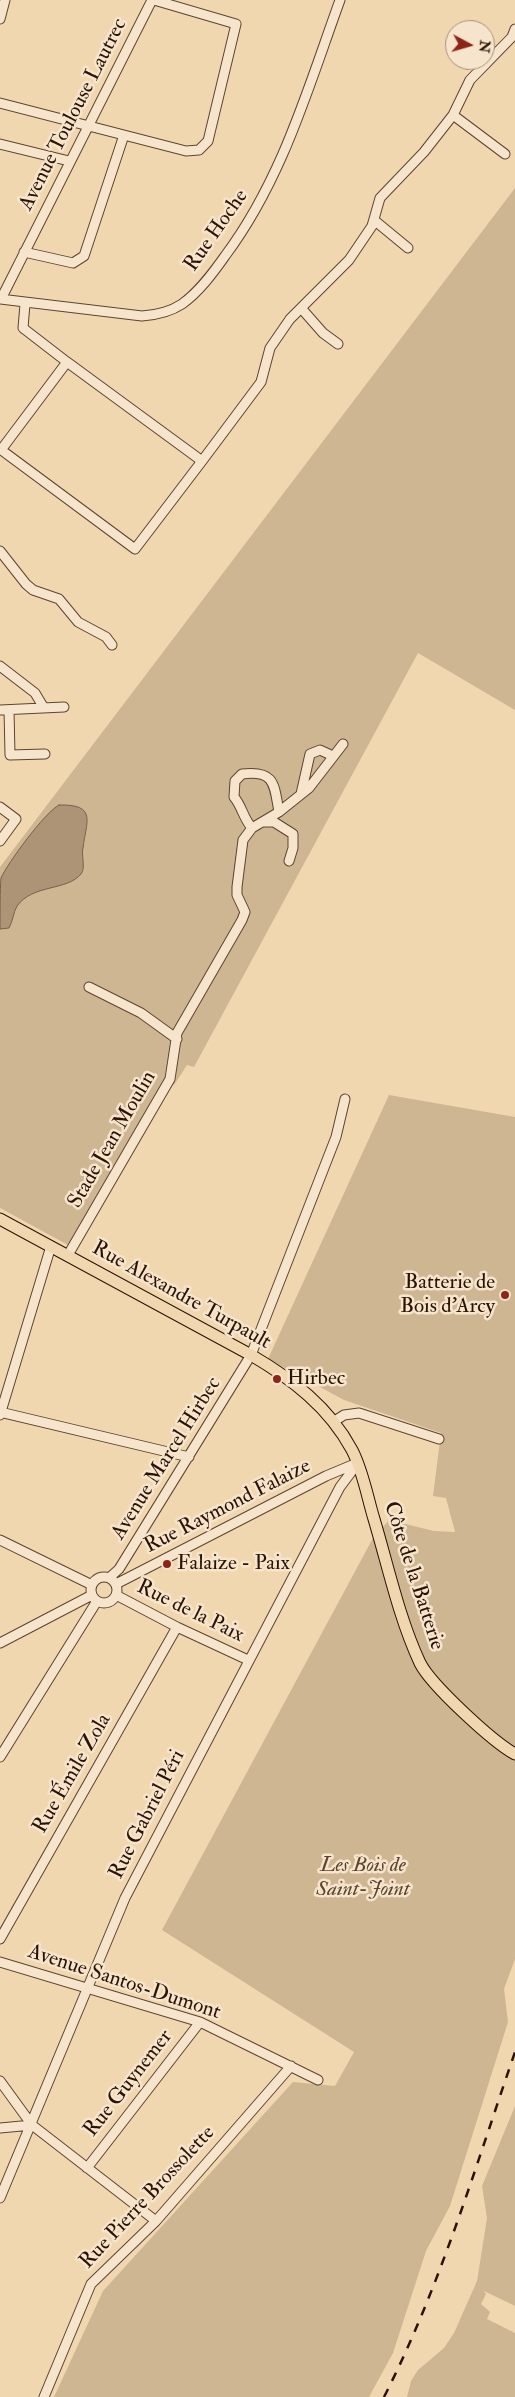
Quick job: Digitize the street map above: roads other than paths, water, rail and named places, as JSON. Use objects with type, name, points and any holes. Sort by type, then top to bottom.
[{"type":"main road","name":"Rue Alexandre Turpault","points":[[0,1219],[285,1375],[305,1390],[333,1422],[352,1450],[358,1463],[365,1490]]},
{"type":"main road","name":"Côte de la Batterie","points":[[365,1490],[405,1623],[421,1665],[475,1723],[500,1746],[515,1754]]},
{"type":"street","points":[[0,19],[5,0]]},
{"type":"street","points":[[0,103],[186,151],[199,150],[208,140],[236,24],[153,0]]},
{"type":"street","name":"Avenue Toulouse Lautrec","points":[[0,299],[153,0]]},
{"type":"street","name":"Rue Hoche","points":[[0,299],[25,304],[115,314],[156,315],[182,303],[200,286],[235,243],[274,177],[340,0]]},
{"type":"street","points":[[66,362],[0,449],[135,549],[261,382],[270,348],[290,319],[349,260],[372,226],[380,198],[424,152],[453,115],[470,80],[514,35]]},
{"type":"street","points":[[453,115],[505,154]]},
{"type":"street","points":[[24,252],[73,263],[84,256],[124,135]]},
{"type":"street","points":[[0,144],[69,161]]},
{"type":"street","points":[[374,220],[408,248]]},
{"type":"street","points":[[25,304],[24,328],[66,362],[202,461]]},
{"type":"street","points":[[301,308],[323,333],[338,344]]},
{"type":"street","points":[[0,551],[33,590],[59,599],[78,622],[106,636],[112,645]]},
{"type":"street","points":[[0,666],[35,693],[44,708]]},
{"type":"street","points":[[45,754],[10,755],[4,710],[64,707]]},
{"type":"street","points":[[279,812],[276,794],[269,778],[262,773],[242,774],[235,781],[234,797],[240,805],[244,818],[252,828],[279,812],[302,794],[323,772],[343,744]]},
{"type":"street","points":[[302,794],[310,754],[320,750],[333,756]]},
{"type":"street","points":[[0,807],[16,819],[0,840]]},
{"type":"street","points":[[262,822],[274,822],[293,834],[293,848],[289,861]]},
{"type":"street","name":"Stade Jean Moulin","points":[[68,1255],[170,1079],[178,1033],[242,920],[245,912],[237,896],[237,887],[242,840],[252,828]]},
{"type":"street","points":[[89,987],[141,1013],[177,1039]]},
{"type":"street","name":"Avenue Marcel Hirbec","points":[[112,1581],[251,1356],[336,1137],[345,1099]]},
{"type":"street","points":[[50,1246],[0,1413],[189,1456]]},
{"type":"street","points":[[333,1422],[344,1414],[359,1413],[439,1439]]},
{"type":"street","name":"Rue Raymond Falaize","points":[[94,1594],[101,1577],[112,1581],[326,1476],[358,1463]]},
{"type":"street","name":"Rue Gabriel Péri","points":[[0,2198],[125,1898],[340,1487],[358,1463]]},
{"type":"street","points":[[0,1540],[108,1602],[116,1595],[112,1581]]},
{"type":"street","points":[[0,1643],[94,1594]]},
{"type":"street","points":[[0,1757],[94,1594]]},
{"type":"street","name":"Rue de la Paix","points":[[116,1595],[177,1627],[248,1660]]},
{"type":"street","name":"Rue Émile Zola","points":[[0,1939],[177,1627]]},
{"type":"street","name":"Avenue Santos-Dumont","points":[[0,1962],[200,2022],[318,2080]]},
{"type":"street","name":"Rue Guynemer","points":[[87,2168],[200,2022]]},
{"type":"street","name":"Rue Pierre Brossolette","points":[[44,2397],[90,2284],[156,2221],[291,2066]]},
{"type":"street","points":[[0,2082],[32,2125],[156,2221]]},
{"type":"street","points":[[0,2128],[32,2125]]},
{"type":"railway","points":[[384,2397],[440,2270],[515,2052]]},
{"type":"place","name":"Batterie de Bois d'Arcy","points":[[505,1295]]},
{"type":"place","name":"Hirbec","points":[[277,1379]]},
{"type":"place","name":"Falaize - Paix","points":[[167,1564]]},
{"type":"park label","name":"Les Bois de Saint-Joint","points":[[363,1878]]}]
